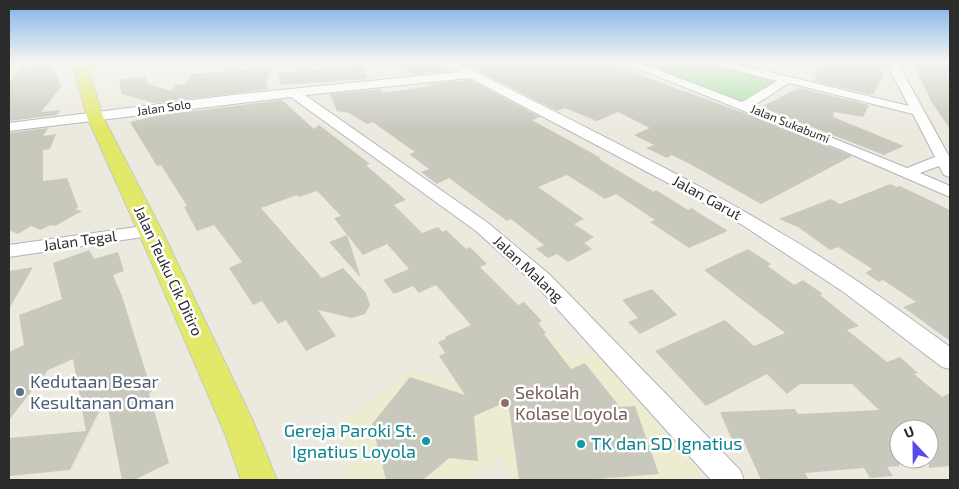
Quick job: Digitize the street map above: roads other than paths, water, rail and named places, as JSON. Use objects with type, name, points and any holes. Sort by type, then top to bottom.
[{"type":"main road","name":"Jalan Teuku Cik Ditiro","points":[[86,85],[95,118],[150,232],[242,434],[259,480]]},
{"type":"street","name":"Jalan Solo","points":[[9,128],[371,85]]},
{"type":"street","name":"Jalan Garut","points":[[493,85],[665,175],[750,223],[898,320],[950,360]]},
{"type":"street","name":"Jalan Sukabumi","points":[[688,85],[744,106],[950,192]]},
{"type":"street","points":[[744,106],[778,85]]},
{"type":"street","points":[[806,85],[919,112]]},
{"type":"street","points":[[904,85],[947,166],[907,173]]},
{"type":"street","name":"Jalan Malang","points":[[294,93],[482,227],[543,280],[730,480]]},
{"type":"street","name":"Jalan Tegal","points":[[9,251],[150,232]]},
{"type":"place","name":"Kedutaan Besar Kesultanan Oman","points":[[20,392]]},
{"type":"place","name":"Sekolah Kolase Loyola","points":[[505,403]]},
{"type":"place","name":"Gereja Paroki St. Ignatius Loyola","points":[[426,441]]},
{"type":"place","name":"TK dan SD Ignatius","points":[[581,444]]}]
